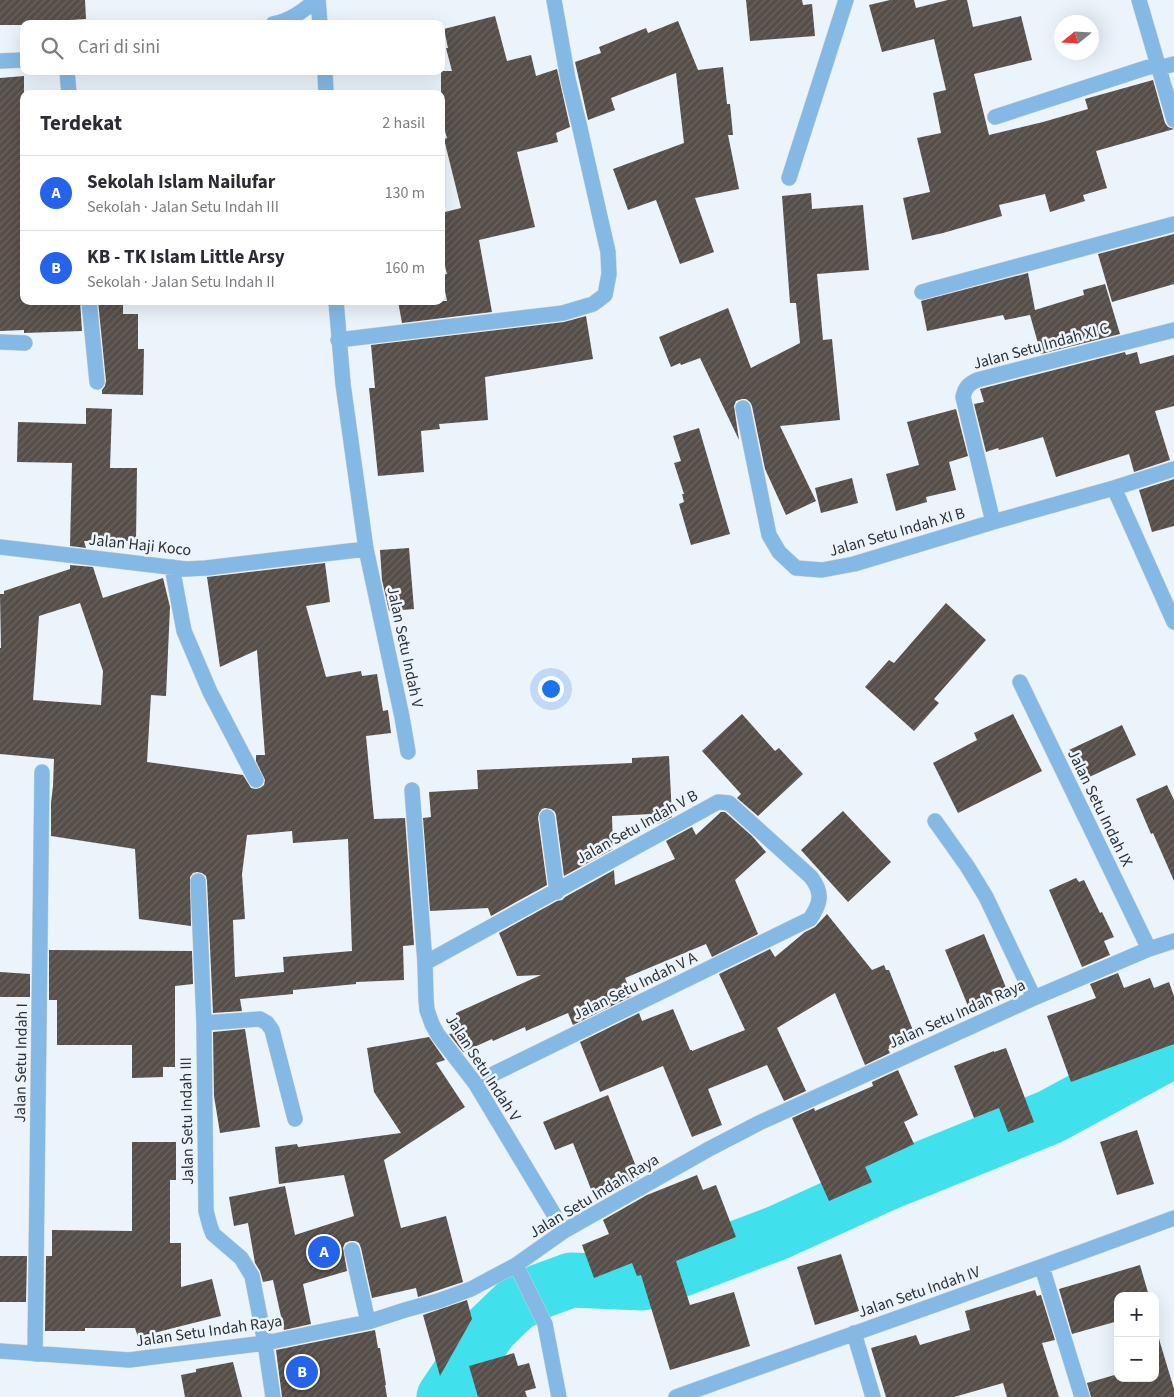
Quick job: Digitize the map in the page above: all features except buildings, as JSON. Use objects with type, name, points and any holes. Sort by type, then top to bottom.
[{"type":"street","points":[[286,20],[297,15],[317,0],[320,20]]},
{"type":"street","points":[[338,340],[563,313],[594,304],[605,295],[609,274],[608,252],[568,79],[554,0]]},
{"type":"street","points":[[789,178],[846,0]]},
{"type":"street","points":[[1138,0],[1174,120]]},
{"type":"street","points":[[0,61],[20,60]]},
{"type":"street","points":[[995,117],[1158,66],[1174,64]]},
{"type":"street","points":[[67,75],[68,90]]},
{"type":"street","points":[[324,75],[326,90]]},
{"type":"street","points":[[922,292],[1174,224]]},
{"type":"street","points":[[89,305],[96,382]]},
{"type":"street","name":"Jalan Setu Indah V","points":[[336,305],[343,384],[366,549],[408,752]]},
{"type":"street","name":"Jalan Setu Indah XI C","points":[[993,522],[963,398],[964,389],[970,383],[977,380],[1174,330]]},
{"type":"street","points":[[0,342],[24,343]]},
{"type":"street","name":"Jalan Setu Indah XI B","points":[[743,408],[769,535],[779,552],[796,568],[822,570],[854,564],[1174,469]]},
{"type":"street","points":[[1114,488],[1174,622]]},
{"type":"street","name":"Jalan Haji Koco","points":[[0,547],[186,569],[366,549]]},
{"type":"street","points":[[172,568],[184,631],[210,692],[256,780]]},
{"type":"street","name":"Jalan Setu Indah IX","points":[[1020,682],[1149,949]]},
{"type":"street","name":"Jalan Setu Indah I","points":[[35,1354],[42,772]]},
{"type":"street","name":"Jalan Setu Indah V","points":[[412,790],[427,1010],[438,1035],[475,1084],[564,1230]]},
{"type":"street","name":"Jalan Setu Indah V B","points":[[425,963],[718,802],[729,803],[811,877],[817,885],[819,896],[818,907],[810,919]]},
{"type":"street","name":"Jalan Setu Indah V B","points":[[547,817],[557,892]]},
{"type":"street","points":[[935,821],[968,866],[986,897],[1034,998]]},
{"type":"street","name":"Jalan Setu Indah III","points":[[198,881],[204,1023],[206,1211],[213,1234],[241,1258],[252,1276],[273,1397]]},
{"type":"street","name":"Jalan Setu Indah V A","points":[[475,1084],[810,919]]},
{"type":"street","name":"Jalan Setu Indah Raya","points":[[0,1351],[129,1360],[265,1343],[368,1322],[471,1290],[516,1265],[564,1230],[709,1148],[751,1127],[1034,998],[1149,949],[1174,941]]},
{"type":"street","points":[[204,1023],[260,1019],[267,1023],[272,1030],[294,1119]]},
{"type":"street","name":"Jalan Setu Indah IV","points":[[676,1397],[1174,1218]]},
{"type":"street","points":[[352,1250],[368,1322]]},
{"type":"street","points":[[516,1265],[545,1324],[560,1397]]},
{"type":"street","points":[[1042,1267],[1082,1397]]},
{"type":"street","points":[[854,1333],[872,1397]]},
{"type":"waterway","points":[[444,1397],[490,1329],[516,1304],[541,1291],[571,1280],[642,1283],[777,1233],[887,1183],[1050,1117],[1174,1050]]},
{"type":"place","name":"Sekolah Islam Nailufar","points":[[324,1252]]},
{"type":"place","name":"KB - TK Islam Little Arsy","points":[[302,1372]]}]
